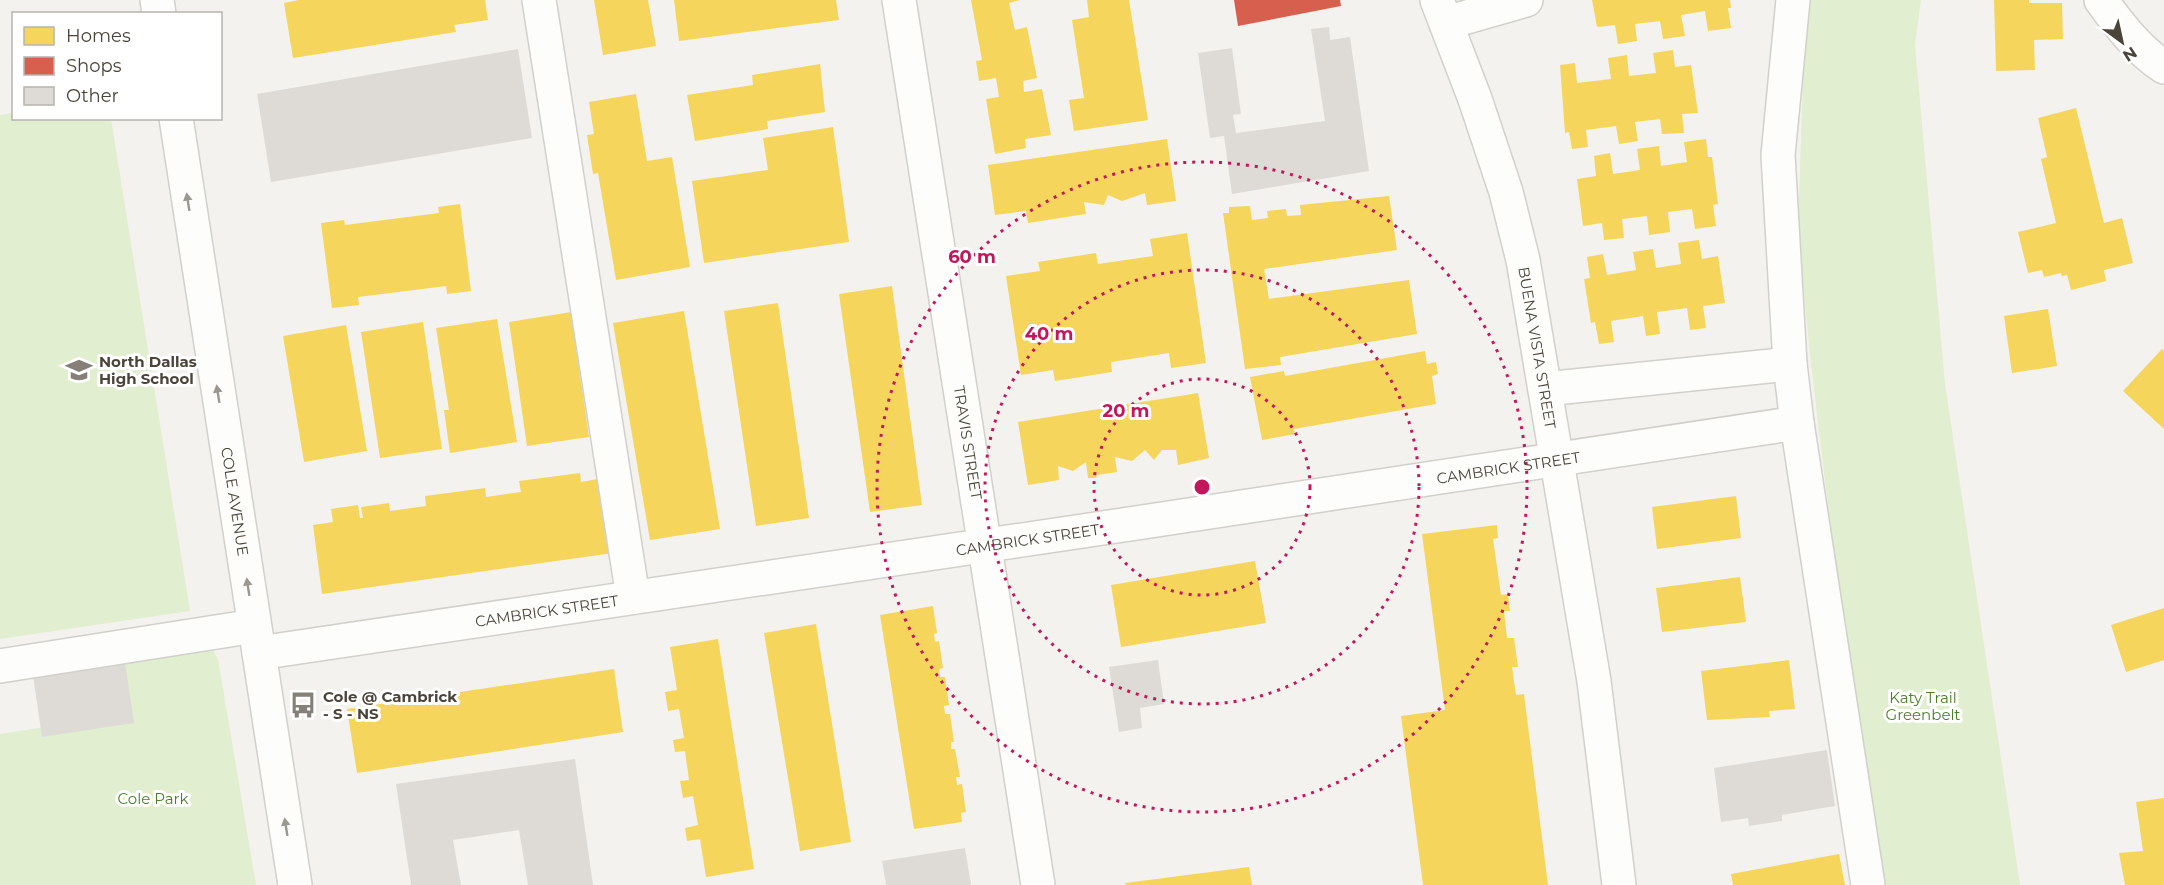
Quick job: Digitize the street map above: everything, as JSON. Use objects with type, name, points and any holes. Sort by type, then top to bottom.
[{"type":"street","points":[[539,0],[633,597]]},
{"type":"street","name":"TRAVIS STREET","points":[[899,0],[1038,885]]},
{"type":"street","points":[[1441,11],[1526,0]]},
{"type":"street","points":[[1793,0],[1778,155],[1790,364],[1797,423],[1868,885]]},
{"type":"street","points":[[2102,0],[2121,28],[2151,58],[2164,67]]},
{"type":"street","name":"BUENA VISTA STREET","points":[[1441,11],[1475,99],[1506,192],[1522,260],[1594,681],[1619,885]]},
{"type":"street","name":"COLE AVENUE","points":[[176,120],[295,885]]},
{"type":"street","points":[[1545,389],[1790,364]]},
{"type":"street","name":"CAMBRICK STREET","points":[[0,666],[256,640],[633,597],[1557,461],[1797,423]]},
{"type":"green space","name":"Katy Trail Greenbelt","points":[[1807,0],[1921,0],[1915,45],[1945,384],[2020,885],[1883,885],[1852,703],[1811,365],[1798,232]]},
{"type":"green space","name":"North Dallas High School","points":[[12,113],[12,120],[111,120],[190,611],[0,639],[0,115]]},
{"type":"green space","name":"Cole Park","points":[[203,643],[214,652],[218,659],[256,885],[0,885],[0,734],[129,714],[120,653]]},
{"type":"building: Homes","points":[[299,0],[485,0],[488,20],[454,25],[456,32],[293,58],[284,3]]},
{"type":"building: Homes","points":[[594,0],[648,0],[656,46],[603,55]]},
{"type":"building: Homes","points":[[674,0],[836,0],[839,20],[679,41]]},
{"type":"building: Homes","points":[[971,0],[1020,0],[1009,3],[1015,30],[1027,27],[1037,78],[1023,81],[1024,92],[1042,89],[1051,135],[1025,139],[1026,148],[995,154],[986,99],[999,97],[996,78],[979,81],[976,61],[982,60]]},
{"type":"building: Homes","points":[[1087,0],[1129,0],[1148,120],[1074,131],[1069,100],[1084,98],[1072,20],[1089,17]]},
{"type":"building: Homes","points":[[1592,0],[1730,0],[1731,8],[1728,8],[1731,28],[1708,31],[1705,11],[1681,15],[1685,36],[1663,39],[1660,21],[1635,24],[1637,41],[1618,44],[1615,25],[1597,27]]},
{"type":"building: Homes","points":[[1994,0],[2062,3],[2063,39],[2034,40],[2035,70],[1996,71]]},
{"type":"building: Homes","points":[[1673,50],[1675,67],[1691,65],[1698,113],[1682,114],[1684,133],[1662,134],[1660,119],[1635,122],[1638,141],[1619,144],[1616,126],[1586,130],[1588,147],[1572,149],[1569,132],[1565,133],[1560,65],[1575,63],[1577,83],[1611,79],[1608,58],[1627,55],[1629,76],[1656,73],[1653,53]]},
{"type":"building: Homes","points":[[820,64],[825,112],[767,121],[768,129],[695,141],[687,95],[753,85],[752,75]]},
{"type":"building: Homes","points":[[636,94],[647,161],[672,157],[690,267],[616,280],[598,173],[593,174],[587,135],[594,134],[589,102]]},
{"type":"building: Homes","points":[[2076,108],[2104,223],[2122,218],[2133,263],[2104,270],[2106,281],[2071,290],[2067,275],[2062,276],[2061,273],[2044,277],[2042,270],[2028,273],[2018,232],[2056,223],[2041,159],[2047,157],[2038,118]]},
{"type":"building: Homes","points":[[833,127],[849,242],[704,263],[692,181],[768,170],[763,138]]},
{"type":"building: Homes","points":[[1167,139],[1176,201],[1147,205],[1145,193],[1122,201],[1108,195],[1104,205],[1084,202],[1086,214],[1028,223],[1026,211],[995,215],[988,165]]},
{"type":"building: Homes","points":[[1706,139],[1708,157],[1712,157],[1718,204],[1713,205],[1716,226],[1695,229],[1692,209],[1668,212],[1670,232],[1649,235],[1647,216],[1622,219],[1624,238],[1604,240],[1602,223],[1583,226],[1577,179],[1596,176],[1594,156],[1610,153],[1613,174],[1640,170],[1637,149],[1659,146],[1661,166],[1687,162],[1684,142]]},
{"type":"building: Homes","points":[[1389,196],[1397,250],[1264,269],[1269,299],[1409,280],[1417,334],[1280,357],[1281,365],[1245,369],[1223,213],[1229,213],[1229,207],[1250,206],[1252,220],[1268,218],[1267,211],[1286,209],[1287,216],[1301,215],[1300,205]]},
{"type":"building: Homes","points":[[460,204],[471,291],[447,294],[446,286],[358,297],[359,305],[332,308],[321,223],[344,220],[345,225],[439,213],[438,207]]},
{"type":"building: Homes","points":[[1187,233],[1206,363],[1171,368],[1169,353],[1111,362],[1112,372],[1055,381],[1053,370],[1021,375],[1006,276],[1040,271],[1038,262],[1096,253],[1098,264],[1153,256],[1150,239]]},
{"type":"building: Homes","points":[[1699,240],[1702,259],[1718,256],[1725,303],[1703,306],[1706,328],[1690,330],[1687,308],[1657,312],[1660,334],[1646,336],[1643,316],[1611,321],[1614,342],[1599,344],[1595,322],[1591,323],[1584,279],[1590,278],[1587,257],[1603,254],[1607,275],[1636,270],[1633,252],[1653,249],[1656,268],[1681,264],[1678,243]]},
{"type":"building: Homes","points":[[892,286],[922,505],[870,512],[839,294]]},
{"type":"building: Homes","points":[[778,303],[809,518],[756,526],[724,311]]},
{"type":"building: Homes","points":[[2048,309],[2057,366],[2012,373],[2004,316]]},
{"type":"building: Homes","points":[[684,311],[720,529],[650,540],[613,323]]},
{"type":"building: Homes","points":[[571,312],[589,437],[527,446],[509,322]]},
{"type":"building: Homes","points":[[497,319],[517,442],[450,453],[444,410],[449,410],[436,328]]},
{"type":"building: Homes","points":[[423,322],[442,449],[380,458],[361,332]]},
{"type":"building: Homes","points":[[346,325],[367,451],[304,462],[283,336]]},
{"type":"building: Homes","points":[[2162,349],[2164,351],[2164,429],[2123,391]]},
{"type":"building: Homes","points":[[1425,351],[1427,364],[1436,362],[1438,374],[1432,376],[1436,404],[1294,429],[1295,434],[1262,440],[1250,377],[1284,371],[1285,376]]},
{"type":"building: Homes","points":[[1198,393],[1209,458],[1178,465],[1176,450],[1162,450],[1154,460],[1145,450],[1132,461],[1115,457],[1117,472],[1088,478],[1086,462],[1073,471],[1058,466],[1059,480],[1028,485],[1018,422]]},
{"type":"building: Homes","points":[[580,473],[581,482],[603,478],[613,553],[322,594],[313,525],[333,522],[331,509],[358,505],[360,518],[363,518],[361,507],[389,503],[390,511],[426,506],[425,496],[485,488],[486,497],[521,492],[519,481]]},
{"type":"building: Homes","points":[[1736,496],[1741,538],[1657,549],[1652,507]]},
{"type":"building: Homes","points":[[1497,525],[1498,538],[1493,539],[1501,595],[1508,594],[1510,611],[1504,611],[1507,638],[1514,638],[1518,667],[1512,667],[1516,695],[1524,694],[1548,885],[1423,885],[1401,716],[1445,710],[1422,534]]},
{"type":"building: Homes","points":[[1255,561],[1266,623],[1121,647],[1111,585]]},
{"type":"building: Homes","points":[[1740,577],[1746,622],[1662,632],[1656,588]]},
{"type":"building: Homes","points":[[933,606],[937,633],[934,634],[935,642],[939,641],[943,668],[939,669],[940,677],[945,677],[949,705],[944,706],[945,714],[950,714],[954,742],[951,742],[951,749],[955,749],[960,777],[956,777],[957,785],[962,784],[966,812],[961,813],[962,822],[914,829],[880,615]]},
{"type":"building: Homes","points":[[2164,608],[2164,660],[2126,672],[2111,625]]},
{"type":"building: Homes","points":[[816,624],[851,842],[800,851],[764,633]]},
{"type":"building: Homes","points":[[718,639],[754,869],[706,877],[700,839],[687,841],[685,828],[698,825],[693,796],[683,798],[680,781],[689,780],[685,751],[675,752],[673,740],[684,738],[679,709],[668,711],[665,692],[677,690],[670,647]]},
{"type":"building: Homes","points":[[1789,660],[1795,709],[1769,711],[1770,717],[1707,720],[1701,671]]},
{"type":"building: Homes","points":[[614,669],[623,732],[357,773],[347,709]]},
{"type":"building: Homes","points":[[2164,798],[2164,885],[2125,885],[2119,853],[2143,851],[2136,802]]},
{"type":"building: Homes","points":[[1839,854],[1845,885],[1733,885],[1731,874]]},
{"type":"building: Homes","points":[[1249,867],[1252,885],[1126,885],[1125,883]]},
{"type":"building: Shops","points":[[1234,0],[1340,0],[1341,6],[1238,26]]},
{"type":"building: Other","points":[[1329,27],[1330,40],[1350,37],[1369,171],[1232,194],[1224,136],[1210,138],[1198,53],[1232,48],[1241,114],[1233,115],[1236,133],[1325,121],[1311,29]]},
{"type":"building: Other","points":[[518,49],[532,138],[271,182],[257,94]]},
{"type":"building: Other","points":[[124,656],[134,723],[42,737],[32,669]]},
{"type":"building: Other","points":[[1158,660],[1164,704],[1140,708],[1142,728],[1119,732],[1109,667]]},
{"type":"building: Other","points":[[1827,750],[1835,806],[1782,815],[1782,821],[1749,826],[1748,818],[1721,822],[1714,768]]},
{"type":"building: Other","points":[[575,759],[593,885],[528,885],[519,830],[453,840],[461,885],[411,885],[396,784]]},
{"type":"building: Other","points":[[965,848],[971,885],[886,885],[882,861]]},
{"type":"place","name":"North Dallas High School","points":[[79,370]]},
{"type":"place","name":"Cole @ Cambrick - S - NS","points":[[303,705]]}]
